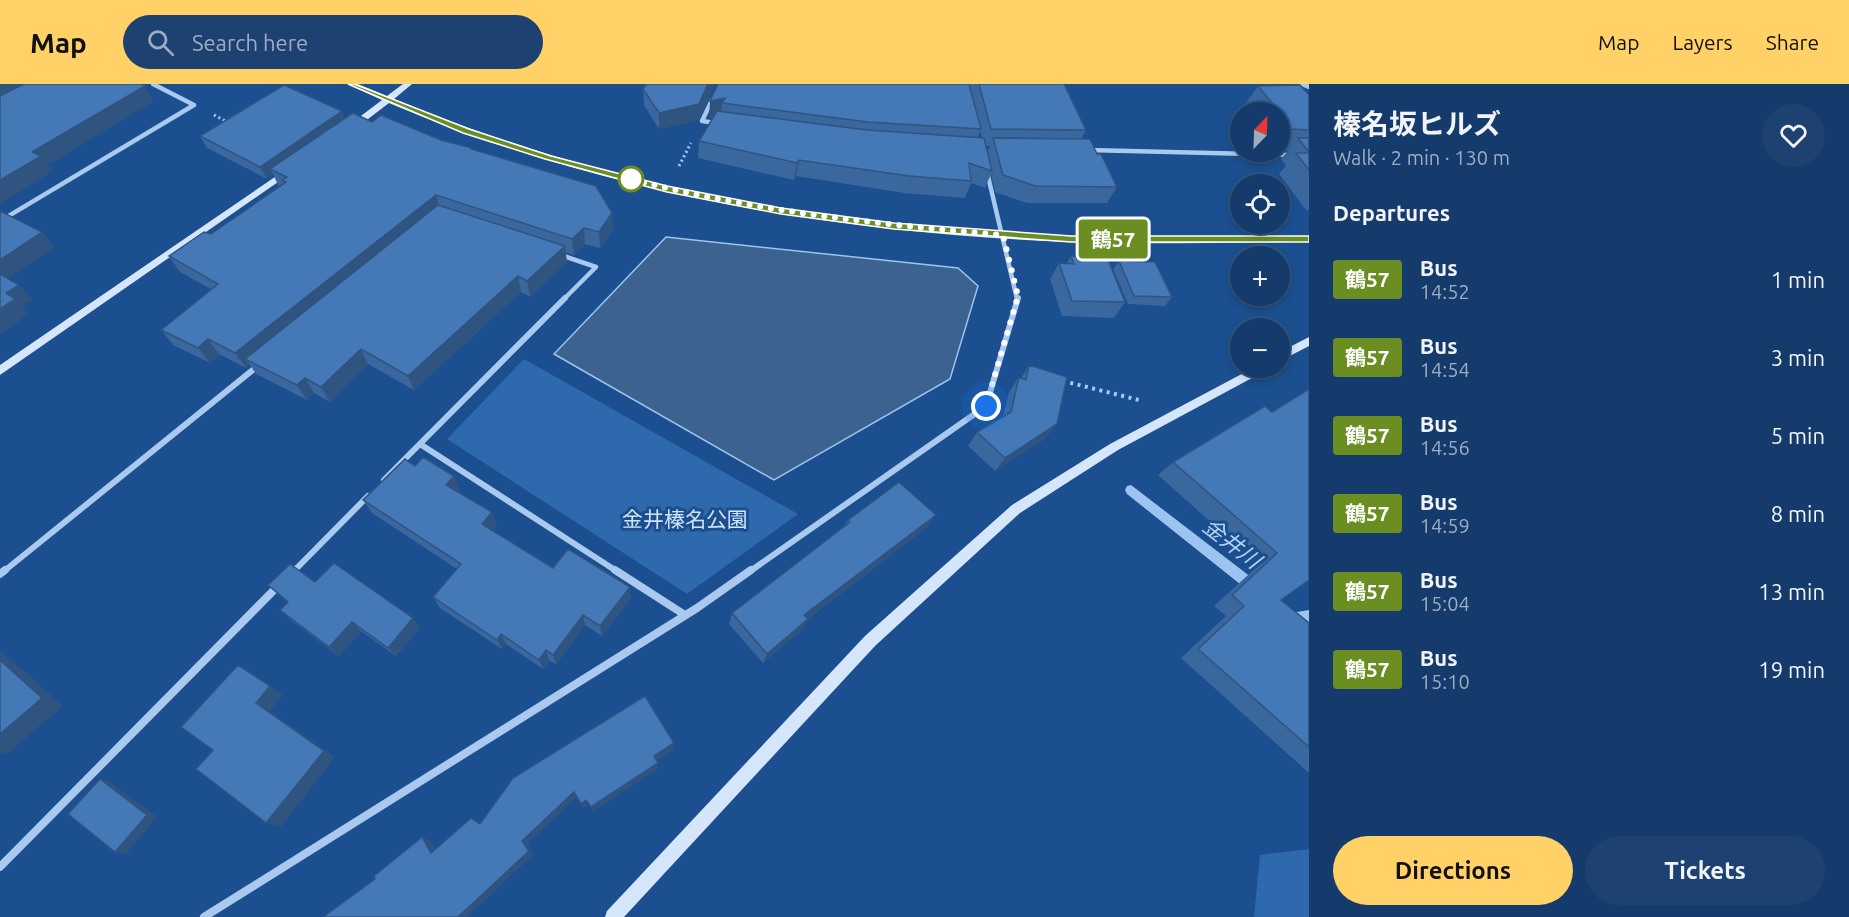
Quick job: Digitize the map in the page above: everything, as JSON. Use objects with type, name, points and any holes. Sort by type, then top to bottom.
[{"type":"street","points":[[153,84],[194,105]]},
{"type":"street","points":[[351,84],[466,131],[548,158],[667,189],[781,211],[894,226],[1003,235],[1118,240],[1309,239]]},
{"type":"street","points":[[346,131],[408,84]]},
{"type":"street","points":[[1302,84],[1309,87]]},
{"type":"street","points":[[716,93],[702,121],[725,124]]},
{"type":"street","points":[[0,221],[194,105]]},
{"type":"street","points":[[1084,150],[1297,155]]},
{"type":"street","points":[[0,370],[298,164]]},
{"type":"street","points":[[204,917],[685,615],[986,406],[1018,296],[986,170]]},
{"type":"street","points":[[0,867],[596,267],[552,252]]},
{"type":"street","points":[[1290,351],[1309,340]]},
{"type":"street","points":[[0,573],[267,358]]},
{"type":"street","points":[[613,917],[870,641],[1016,509],[1114,447],[1242,378]]},
{"type":"street","points":[[420,444],[685,615]]},
{"type":"path","points":[[194,105],[233,125]]},
{"type":"path","points":[[677,170],[702,121]]},
{"type":"path","points":[[1052,378],[1150,403]]},
{"type":"green space","name":"金井榛名公園","points":[[524,359],[798,514],[687,594],[447,439]]},
{"type":"green space","points":[[1309,849],[1309,917],[1254,917],[1260,855]]},
{"type":"shaded area","points":[[666,237],[958,268],[978,286],[950,379],[774,480],[554,354]]},
{"type":"building","points":[[24,84],[142,84],[145,86],[32,152],[41,156],[0,180],[0,96]]},
{"type":"building","points":[[647,84],[708,84],[699,104],[659,113],[643,89]]},
{"type":"building","points":[[718,84],[969,84],[981,129],[868,122],[722,103],[725,98],[710,101]]},
{"type":"building","points":[[979,84],[1064,84],[1086,130],[991,129]]},
{"type":"building","points":[[284,85],[342,111],[260,167],[200,136]]},
{"type":"building","points":[[1300,85],[1309,95],[1309,130],[1291,129],[1290,102],[1272,102],[1258,86]]},
{"type":"building","points":[[717,111],[867,130],[984,138],[992,171],[969,163],[971,181],[909,176],[799,160],[797,163],[699,141]]},
{"type":"building","points":[[353,113],[372,122],[381,115],[441,140],[596,186],[612,213],[599,232],[584,228],[572,239],[436,195],[235,353],[208,339],[198,348],[161,330],[218,284],[169,256],[204,232],[211,234],[286,182],[282,180],[287,177],[270,169]]},
{"type":"building","points":[[993,138],[1090,139],[1097,154],[1101,154],[1117,187],[1035,186],[1003,175]]},
{"type":"building","points":[[1298,138],[1309,138],[1309,152]]},
{"type":"building","points":[[1296,153],[1309,153],[1309,170]]},
{"type":"building","points":[[438,205],[565,246],[527,281],[518,276],[408,376],[361,349],[321,387],[305,378],[297,385],[245,359]]},
{"type":"building","points":[[0,211],[42,232],[0,260]]},
{"type":"building","points":[[1071,256],[1107,257],[1125,302],[1072,301],[1059,263],[1074,264]]},
{"type":"building","points":[[1119,261],[1155,262],[1172,297],[1134,296]]},
{"type":"building","points":[[0,274],[19,285],[6,293],[15,299],[0,309]]},
{"type":"building","points":[[1029,365],[1067,377],[1057,424],[1005,458],[977,432],[1011,412],[1019,377],[1026,380]]},
{"type":"building","points":[[1309,389],[1309,580],[1281,600],[1309,623],[1309,747],[1198,649],[1244,606],[1232,595],[1277,553],[1173,462],[1265,406],[1272,412]]},
{"type":"building","points":[[423,457],[454,476],[446,485],[492,512],[482,524],[553,568],[568,549],[630,587],[600,626],[583,615],[553,655],[546,650],[539,660],[501,634],[497,640],[433,597],[461,564],[363,500],[405,459],[415,466]]},
{"type":"building","points":[[899,482],[936,515],[804,615],[808,619],[767,654],[732,613]]},
{"type":"building","points":[[334,563],[413,618],[388,648],[352,622],[329,647],[280,610],[288,602],[268,585],[290,564],[315,582]]},
{"type":"building","points":[[0,660],[42,698],[0,734]]},
{"type":"building","points":[[238,665],[270,686],[256,703],[324,751],[266,823],[196,769],[213,750],[181,727]]},
{"type":"building","points":[[645,696],[674,743],[654,756],[658,763],[591,807],[586,800],[581,804],[574,792],[522,841],[529,851],[458,917],[323,917],[375,879],[374,876],[422,837],[431,853],[471,818],[480,824],[513,778]]},
{"type":"building","points":[[100,779],[147,815],[115,852],[68,814]]},
{"type":"waterway","name":"金井川","points":[[1131,490],[1255,588]]},
{"type":"waterway","name":"金井川","points":[[1288,614],[1295,619],[1309,616]]},
{"type":"bus line","name":"鶴57","points":[[351,84],[466,131],[548,158],[667,189],[781,211],[894,226],[1071,239],[1309,239]]},
{"type":"route","points":[[631,179],[627,178],[667,189],[781,211],[894,226],[1003,235],[1018,296],[986,406]]}]
